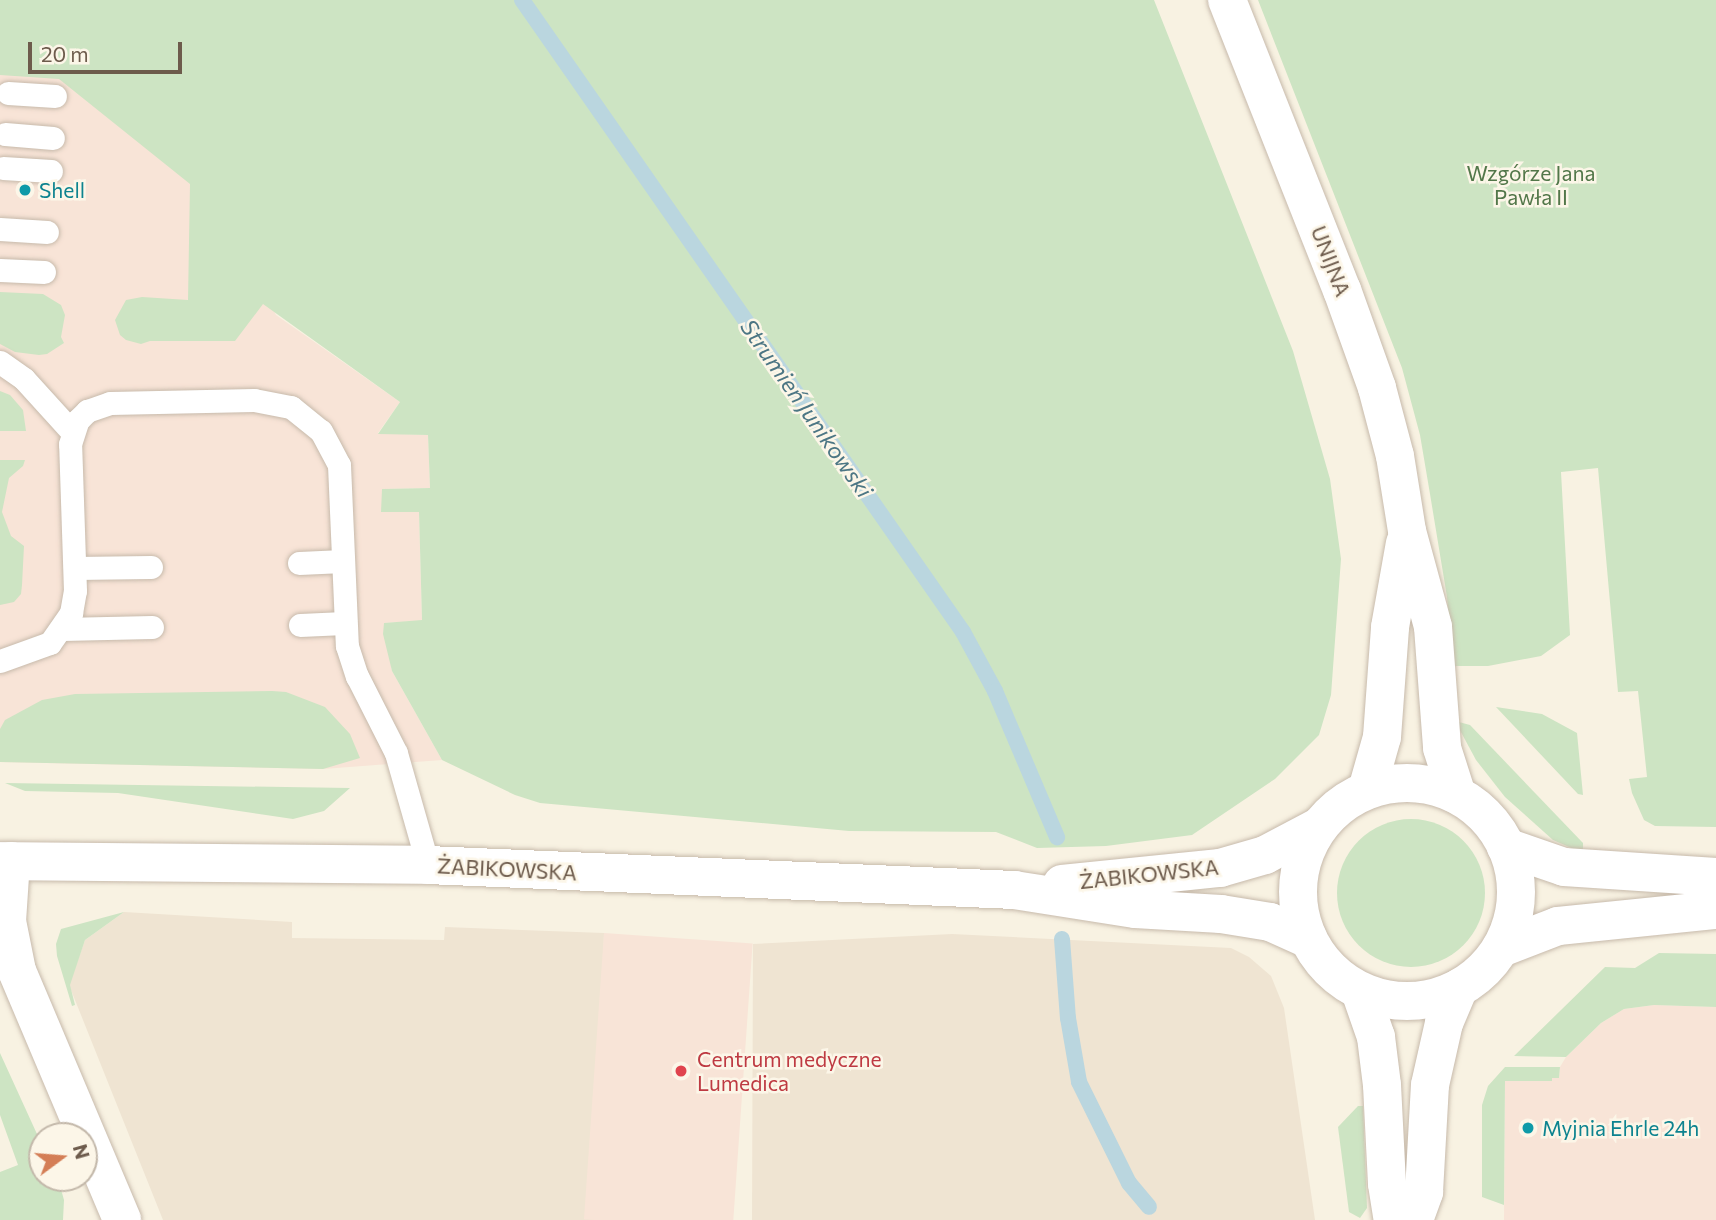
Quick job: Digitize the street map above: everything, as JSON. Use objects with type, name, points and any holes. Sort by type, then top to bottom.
[{"type":"street","name":"UNIJNA","points":[[1227,0],[1364,348],[1392,444],[1407,531],[1433,627],[1442,748],[1457,795]]},
{"type":"street","name":"UNIJNA","points":[[1367,790],[1382,737],[1390,627],[1407,531]]},
{"type":"street","points":[[1397,783],[1428,785],[1457,795],[1485,817],[1506,847],[1514,872],[1516,898],[1511,924],[1501,948],[1482,971],[1459,988],[1426,1000],[1393,1001],[1360,991],[1339,978],[1321,960],[1308,939],[1299,911],[1298,882],[1304,853],[1318,827],[1332,812],[1367,790],[1397,783]]},
{"type":"street","name":"ŻABIKOWSKA","points":[[1014,890],[1220,868],[1265,855],[1318,827]]},
{"type":"street","points":[[1506,847],[1564,867],[1716,877]]},
{"type":"street","points":[[5,861],[7,921],[17,971],[122,1220]]},
{"type":"street","name":"ŻABIKOWSKA","points":[[5,861],[428,865],[1014,890],[1135,909],[1221,914],[1269,922],[1308,939]]},
{"type":"street","points":[[1501,948],[1558,926],[1716,910]]},
{"type":"street","points":[[1414,1220],[1424,1192],[1430,1084],[1444,1023],[1459,988]]},
{"type":"street","points":[[1360,991],[1376,1037],[1387,1184],[1393,1220]]},
{"type":"lane","points":[[8,93],[55,96]]},
{"type":"lane","points":[[5,134],[53,138]]},
{"type":"lane","points":[[3,168],[51,171]]},
{"type":"lane","points":[[0,229],[47,232]]},
{"type":"lane","points":[[0,270],[44,272]]},
{"type":"lane","points":[[0,362],[24,379],[72,432]]},
{"type":"lane","points":[[0,661],[50,643],[71,613],[75,568],[72,432],[87,411],[110,403],[254,400],[291,407],[321,431],[339,465],[344,623],[357,676],[396,752],[428,865]]},
{"type":"lane","points":[[299,563],[343,561]]},
{"type":"lane","points":[[75,568],[151,567]]},
{"type":"lane","points":[[300,625],[344,623]]},
{"type":"lane","points":[[62,629],[152,627]]},
{"type":"shaded area","points":[[0,6],[211,184],[276,315],[400,402],[378,433],[428,435],[430,488],[382,489],[419,512],[422,621],[384,623],[392,671],[442,760],[323,769],[0,762]]},
{"type":"shaded area","points":[[124,912],[292,922],[292,938],[444,940],[445,927],[604,933],[598,1220],[163,1220],[69,985],[85,940]]},
{"type":"shaded area","points":[[604,933],[753,943],[733,1220],[584,1219]]},
{"type":"shaded area","points":[[952,934],[1231,948],[1249,957],[1271,976],[1284,1008],[1315,1220],[752,1220],[753,944]]},
{"type":"shaded area","points":[[1654,1005],[1716,1007],[1716,1220],[1504,1220],[1505,1081],[1552,1081],[1552,1078],[1559,1078],[1560,1067],[1566,1057],[1601,1023],[1624,1009]]},
{"type":"green space","points":[[0,0],[1154,0],[1293,351],[1330,479],[1341,559],[1331,695],[1319,735],[1275,779],[1192,835],[1106,846],[1037,848],[996,832],[849,831],[540,803],[515,795],[442,760],[392,671],[383,634],[384,623],[422,620],[419,512],[381,512],[382,489],[430,488],[428,435],[378,434],[400,402],[263,304],[235,341],[150,341],[141,344],[126,340],[120,335],[115,320],[126,300],[142,297],[188,300],[190,184],[59,79],[0,75]]},
{"type":"green space","name":"Wzgórze Jana Pawła II","points":[[1258,0],[1716,0],[1716,827],[1655,826],[1644,820],[1632,793],[1629,779],[1647,777],[1638,691],[1618,692],[1598,468],[1561,472],[1570,635],[1541,656],[1488,666],[1453,666],[1447,597],[1420,435],[1402,368]]},
{"type":"green space","points":[[0,292],[43,294],[61,305],[65,315],[61,337],[64,343],[47,354],[39,355],[15,352],[0,344]]},
{"type":"green space","points":[[0,391],[10,395],[23,410],[26,431],[0,431]]},
{"type":"green space","points":[[0,460],[25,460],[23,466],[9,478],[2,512],[11,536],[24,546],[21,594],[14,602],[0,605]]},
{"type":"green space","points":[[286,692],[325,707],[350,734],[360,758],[323,769],[0,762],[0,729],[5,720],[42,700],[75,694]]},
{"type":"green space","points":[[1496,707],[1542,714],[1577,733],[1583,795],[1578,794]]},
{"type":"green space","points":[[1455,721],[1470,725],[1583,843],[1583,853],[1553,840],[1505,797],[1476,760]]},
{"type":"green space","points":[[5,783],[350,788],[324,811],[293,819],[118,793],[25,791]]},
{"type":"green space","points":[[1411,819],[1439,825],[1452,831],[1463,841],[1473,852],[1479,865],[1485,893],[1479,921],[1473,934],[1463,945],[1452,955],[1439,961],[1411,967],[1383,961],[1370,955],[1359,945],[1349,934],[1343,921],[1337,893],[1343,865],[1349,852],[1359,841],[1370,831],[1383,825]]},
{"type":"green space","points":[[124,912],[85,940],[70,985],[75,1005],[72,1006],[57,956],[56,944],[61,929]]},
{"type":"green space","points":[[1659,953],[1716,954],[1716,1007],[1654,1005],[1624,1009],[1601,1023],[1566,1057],[1514,1056],[1605,967],[1635,968]]},
{"type":"green space","points":[[0,1053],[32,1122],[28,1122],[28,1192],[62,1192],[63,1220],[0,1220],[0,1172],[18,1165],[0,1115]]},
{"type":"green space","points":[[1505,1067],[1560,1067],[1559,1078],[1552,1078],[1552,1081],[1505,1081],[1504,1205],[1482,1197],[1482,1105],[1488,1086]]},
{"type":"green space","points":[[1358,1106],[1363,1106],[1367,1208],[1360,1218],[1349,1212],[1338,1127]]},
{"type":"waterway","name":"Strumień Junikowski","points":[[522,0],[963,632],[995,691],[1057,837]]},
{"type":"waterway","name":"Strumień Junikowski","points":[[1062,939],[1068,1018],[1079,1082],[1129,1183],[1149,1207]]},
{"type":"place","name":"Shell","points":[[25,190]]},
{"type":"place","name":"Centrum medyczne Lumedica","points":[[681,1071]]},
{"type":"place","name":"Myjnia Ehrle 24h","points":[[1528,1128]]}]
